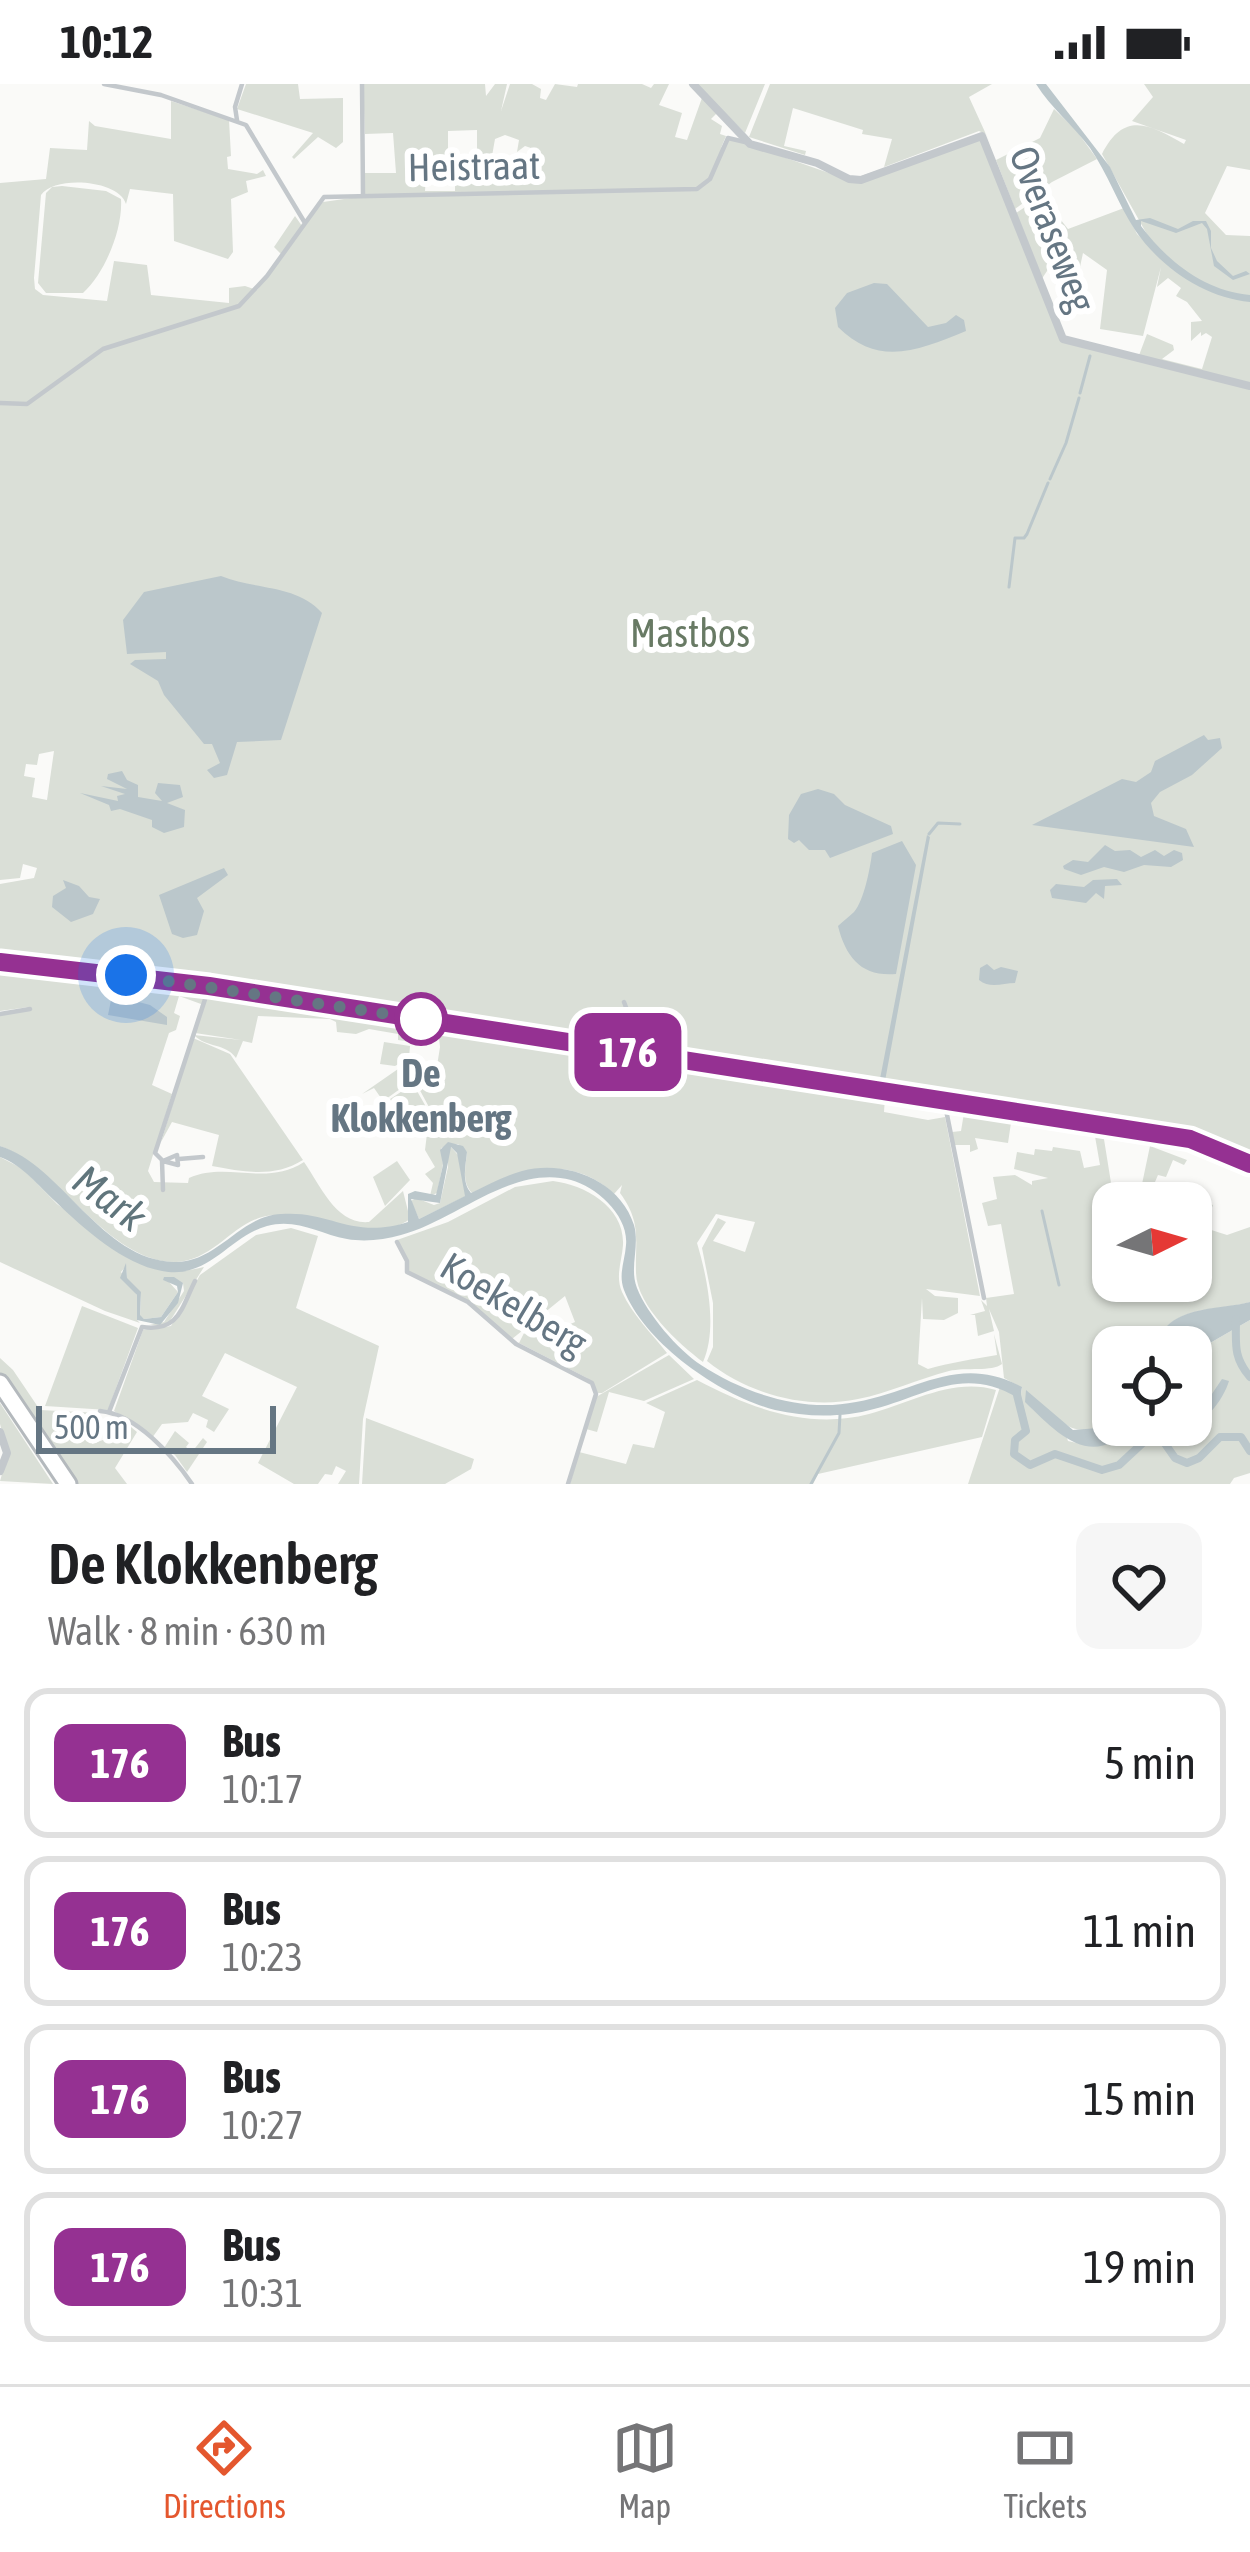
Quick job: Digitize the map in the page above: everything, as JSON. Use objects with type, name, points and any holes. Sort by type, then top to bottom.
[{"type":"highway","points":[[0,1383],[68,1484]]},
{"type":"highway","points":[[0,1400],[57,1484]]},
{"type":"street","points":[[0,403],[19,406],[34,400],[111,345],[238,306],[305,223],[250,129],[237,120],[161,95],[104,84]]},
{"type":"street","points":[[160,84],[161,95]]},
{"type":"street","points":[[237,120],[235,106],[242,84]]},
{"type":"street","points":[[362,84],[363,194]]},
{"type":"street","name":"Overaseweg","points":[[693,84],[751,144],[817,163],[856,181],[980,135],[1064,339],[1250,386]]},
{"type":"street","name":"Heistraat","points":[[305,223],[321,198],[363,194],[697,189],[710,179],[728,137],[751,144]]},
{"type":"street","points":[[0,962],[209,986],[1190,1139],[1250,1163]]},
{"type":"street","points":[[163,1190],[162,1161],[154,1153],[209,986]]},
{"type":"street","points":[[624,1002],[643,1054]]},
{"type":"street","points":[[0,1014],[30,1009]]},
{"type":"street","points":[[944,1100],[984,1298]]},
{"type":"street","points":[[162,1161],[175,1155],[179,1160],[203,1157]]},
{"type":"street","name":"Koekelberg","points":[[397,1242],[407,1272],[468,1302],[516,1344],[592,1383],[596,1394],[568,1484]]},
{"type":"street","points":[[110,1412],[142,1327],[160,1329],[172,1323],[195,1281]]},
{"type":"street","points":[[100,1411],[110,1412],[171,1455],[192,1484]]},
{"type":"street","points":[[0,1432],[7,1453],[0,1472]]},
{"type":"green space","points":[[246,84],[298,84],[300,99],[343,98],[343,142],[336,148],[318,137],[294,159],[313,133],[237,109]]},
{"type":"green space","name":"Mastbos","points":[[363,84],[485,84],[486,96],[495,84],[507,84],[501,111],[510,84],[532,84],[546,100],[555,84],[642,84],[651,88],[669,84],[659,105],[682,113],[675,137],[687,140],[703,95],[719,111],[711,119],[722,126],[720,134],[726,136],[721,148],[729,138],[849,180],[980,136],[1059,336],[1138,358],[1147,334],[1173,345],[1174,350],[1162,359],[1202,369],[1212,337],[1201,336],[1201,332],[1191,341],[1191,322],[1202,321],[1176,296],[1181,288],[1168,278],[1157,287],[1161,267],[1143,336],[1100,329],[1107,270],[1083,253],[1080,267],[1055,259],[1041,280],[1016,213],[1042,196],[1068,229],[1124,208],[1137,234],[1158,254],[1102,154],[1119,131],[1138,125],[1184,144],[1186,140],[1132,121],[1153,97],[1144,84],[1250,84],[1250,170],[1227,166],[1205,213],[1226,235],[1250,236],[1250,1164],[1190,1134],[882,1088],[936,1102],[885,1097],[884,1112],[928,1120],[945,1117],[980,1296],[926,1289],[935,1296],[958,1298],[958,1313],[944,1320],[923,1319],[922,1298],[918,1364],[928,1369],[997,1355],[994,1334],[1002,1364],[949,1371],[838,1402],[778,1396],[723,1373],[707,1361],[713,1347],[713,1303],[702,1248],[718,1218],[726,1222],[713,1241],[745,1252],[755,1222],[716,1214],[697,1243],[710,1319],[703,1362],[651,1311],[638,1286],[634,1223],[620,1193],[622,1185],[614,1194],[580,1173],[544,1169],[508,1177],[472,1193],[465,1179],[467,1152],[458,1144],[441,1148],[437,1193],[430,1196],[433,1183],[425,1174],[435,1167],[425,1150],[430,1109],[416,1083],[413,1056],[420,1077],[435,1079],[438,1030],[414,1026],[411,1042],[398,1040],[398,1034],[369,1029],[356,1034],[337,1032],[336,1022],[330,1019],[258,1016],[252,1043],[243,1041],[236,1058],[194,1035],[241,1040],[195,1033],[201,1004],[179,996],[176,1030],[169,1033],[152,1085],[172,1094],[148,1171],[154,1182],[188,1183],[189,1178],[203,1173],[275,1173],[304,1162],[338,1211],[357,1221],[369,1222],[403,1191],[410,1219],[395,1226],[362,1229],[275,1215],[249,1223],[190,1260],[151,1258],[106,1231],[43,1173],[0,1146],[0,1015],[29,1007],[0,1011],[0,884],[34,878],[37,868],[23,864],[20,878],[0,880],[0,183],[46,179],[50,148],[87,150],[89,121],[171,139],[171,101],[229,120],[228,169],[257,174],[263,170],[266,176],[246,181],[248,192],[231,199],[233,252],[228,259],[174,241],[173,194],[130,189],[126,204],[100,185],[72,183],[41,195],[34,278],[35,289],[43,295],[107,301],[114,261],[147,265],[151,295],[229,303],[229,288],[257,290],[283,256],[274,247],[295,216],[302,226],[323,202],[365,196],[363,173],[396,173],[393,133],[365,134]],"holes":[[[477,130],[477,157],[492,156],[495,139],[505,135],[519,140],[517,152],[525,146],[534,149],[528,174],[501,164],[493,183],[455,181],[455,191],[425,191],[426,175],[448,175],[448,131]],[[54,751],[47,800],[32,797],[35,778],[24,776],[26,764],[37,765],[39,754]]]},
{"type":"green space","points":[[696,84],[765,84],[745,133]]},
{"type":"green space","points":[[770,84],[992,84],[969,97],[986,134],[979,131],[884,167],[892,139],[862,134],[863,130],[793,108],[784,146],[806,151],[805,155],[749,137]]},
{"type":"green space","points":[[1054,109],[1097,159],[1052,182],[1015,209],[996,160],[1040,138]]},
{"type":"green space","points":[[62,186],[106,191],[121,199],[111,250],[83,293],[46,293],[38,283],[46,193]]},
{"type":"green space","points":[[193,1038],[230,1054],[303,1160],[270,1171],[212,1166],[219,1135],[172,1122],[161,1142]]},
{"type":"green space","points":[[384,1042],[410,1046],[409,1058],[395,1066],[380,1064]]},
{"type":"green space","points":[[398,1069],[399,1078],[407,1084],[372,1109],[381,1098],[374,1088],[362,1094]]},
{"type":"green space","points":[[413,1084],[425,1105],[425,1115],[399,1133],[381,1105]]},
{"type":"green space","points":[[965,1107],[1012,1116],[1008,1143],[975,1138],[978,1149],[970,1152],[970,1145],[954,1145],[952,1132],[961,1131]]},
{"type":"green space","points":[[1093,1125],[1144,1132],[1142,1138],[1103,1133],[1111,1182],[1092,1182],[1092,1302],[1212,1302],[1212,1230],[1227,1235],[1250,1227],[1250,1302],[1195,1312],[1168,1326],[1092,1326],[1092,1428],[1074,1429],[1061,1421],[1068,1441],[1092,1446],[1212,1446],[1212,1342],[1250,1320],[1250,1473],[1230,1484],[968,1484],[1000,1387],[1020,1398],[1022,1388],[1004,1378],[999,1332],[989,1309],[994,1331],[978,1336],[975,1315],[970,1315],[985,1311],[981,1300],[987,1306],[986,1298],[1014,1294],[1001,1224],[988,1226],[982,1203],[997,1199],[993,1177],[1015,1175],[1032,1185],[1032,1181],[1048,1178],[1014,1169],[1017,1152],[1034,1155],[1035,1149],[1052,1151],[1053,1147],[1080,1151],[1084,1168],[1100,1165]]},
{"type":"green space","points":[[1150,1146],[1187,1160],[1184,1165],[1173,1160],[1166,1177],[1158,1175],[1155,1182],[1142,1182]]},
{"type":"green space","points":[[451,1147],[458,1155],[466,1196],[419,1219],[411,1201],[440,1203]]},
{"type":"green space","points":[[0,1157],[23,1169],[57,1204],[139,1263],[171,1270],[204,1267],[170,1321],[149,1325],[164,1322],[184,1291],[183,1283],[169,1282],[178,1292],[161,1317],[144,1319],[140,1316],[141,1293],[127,1279],[126,1266],[121,1272],[137,1295],[140,1323],[0,1262]]},
{"type":"green space","points":[[397,1161],[410,1180],[385,1206],[373,1177]]},
{"type":"green space","points":[[553,1181],[578,1187],[610,1209],[622,1232],[622,1292],[667,1353],[602,1393],[587,1378],[519,1343],[543,1316],[552,1332],[575,1322],[565,1296],[512,1339],[471,1303],[410,1273],[397,1240],[448,1222],[515,1187]]},
{"type":"green space","points":[[291,1228],[318,1236],[296,1308],[379,1346],[363,1419],[359,1484],[338,1484],[346,1471],[336,1466],[318,1484],[294,1484],[258,1463],[297,1387],[225,1353],[202,1396],[229,1409],[214,1432],[206,1427],[208,1420],[193,1413],[188,1422],[162,1424],[152,1438],[114,1411],[143,1330],[171,1326],[200,1275],[256,1235]]},
{"type":"green space","points":[[82,1306],[138,1328],[108,1410],[45,1406]]},
{"type":"green space","points":[[669,1355],[694,1379],[644,1401],[609,1392],[597,1432],[586,1429],[596,1397]]},
{"type":"green space","points":[[0,1358],[40,1410],[99,1413],[92,1444],[119,1434],[117,1426],[125,1422],[137,1432],[115,1468],[127,1484],[74,1484],[0,1373]]},
{"type":"green space","points":[[697,1380],[780,1414],[824,1419],[869,1414],[948,1389],[996,1390],[982,1437],[818,1474],[813,1484],[570,1484],[579,1452],[626,1464],[633,1444],[654,1448],[665,1412],[646,1403]]},
{"type":"green space","points":[[0,1403],[53,1484],[0,1481],[8,1454]]},
{"type":"green space","points":[[366,1418],[474,1459],[471,1469],[445,1484],[362,1484]]},
{"type":"green space","points":[[175,1431],[192,1452],[203,1438],[207,1442],[187,1472],[164,1448]]},
{"type":"shaded area","points":[[1036,84],[1046,84],[1110,167],[1136,220],[1150,218],[1178,229],[1206,221],[1217,261],[1233,276],[1250,274],[1233,280],[1214,266],[1202,223],[1176,233],[1141,221],[1163,251],[1203,281],[1250,295],[1250,302],[1200,287],[1157,256],[1135,230],[1090,148]]},
{"type":"shaded area","points":[[874,283],[887,284],[928,327],[956,315],[964,320],[966,331],[900,352],[869,348],[853,340],[838,327],[835,308],[847,293]]},
{"type":"shaded area","points":[[221,576],[288,592],[322,613],[281,740],[237,742],[227,775],[214,778],[207,770],[220,763],[212,744],[204,744],[158,681],[130,664],[166,659],[166,652],[127,654],[123,620],[144,592]]},
{"type":"shaded area","points":[[1204,735],[1208,740],[1220,738],[1222,748],[1151,803],[1154,816],[1186,829],[1194,847],[1032,825],[1122,779],[1136,782],[1151,772],[1155,761]]},
{"type":"shaded area","points":[[122,771],[138,785],[138,797],[162,801],[155,793],[158,783],[180,785],[183,797],[167,803],[185,810],[184,827],[164,833],[152,827],[152,820],[120,809],[111,811],[109,805],[80,793],[118,801],[117,796],[125,794],[101,786],[127,789],[107,779],[108,774]]},
{"type":"shaded area","points":[[818,789],[891,826],[893,834],[830,858],[825,850],[809,850],[799,840],[794,843],[788,839],[789,815],[801,794]]},
{"type":"shaded area","points":[[927,835],[930,837],[885,1081],[880,1079]]},
{"type":"shaded area","points":[[902,841],[916,865],[896,974],[884,974],[857,963],[838,926],[861,900],[872,853]]},
{"type":"shaded area","points":[[1105,845],[1141,857],[1155,850],[1164,856],[1174,850],[1182,853],[1183,860],[1171,867],[1144,865],[1124,872],[1104,867],[1081,875],[1064,869],[1073,860],[1088,862]]},
{"type":"shaded area","points":[[224,868],[228,875],[197,898],[204,911],[197,935],[172,934],[159,895]]},
{"type":"shaded area","points":[[1117,879],[1122,885],[1105,886],[1104,899],[1096,893],[1086,903],[1052,898],[1050,890],[1056,884],[1084,887],[1093,880]]},
{"type":"shaded area","points":[[63,880],[100,899],[93,914],[71,922],[52,907],[53,896],[66,888]]},
{"type":"shaded area","points":[[987,964],[994,970],[1018,971],[1015,983],[983,983],[980,968]]},
{"type":"shaded area","points":[[112,995],[150,1005],[167,1017],[167,1025],[108,1015]]},
{"type":"shaded area","points":[[448,1142],[463,1146],[471,1193],[509,1175],[539,1168],[573,1171],[604,1185],[627,1209],[634,1225],[635,1280],[648,1309],[692,1358],[736,1384],[795,1403],[836,1405],[939,1378],[978,1373],[1022,1387],[1020,1399],[1000,1389],[964,1383],[862,1412],[824,1416],[775,1410],[732,1393],[687,1365],[649,1330],[622,1284],[626,1234],[617,1214],[601,1196],[571,1180],[527,1180],[421,1228],[381,1239],[347,1239],[288,1224],[267,1226],[206,1264],[178,1272],[147,1267],[105,1244],[23,1171],[0,1157],[0,1146],[22,1156],[125,1246],[174,1262],[203,1255],[253,1222],[281,1214],[371,1228],[408,1222],[408,1194],[436,1195],[443,1165],[440,1150]],"holes":[[[451,1147],[457,1153],[465,1196],[419,1219],[411,1199],[440,1203]]]},
{"type":"shaded area","points":[[126,1263],[127,1278],[141,1292],[144,1319],[161,1317],[178,1292],[164,1277],[183,1283],[178,1303],[160,1325],[137,1320],[137,1295],[120,1278]]},
{"type":"shaded area","points":[[1250,1302],[1250,1320],[1212,1342],[1212,1326],[1167,1326],[1182,1316]]},
{"type":"shaded area","points":[[1222,1379],[1229,1381],[1212,1409],[1212,1394]]},
{"type":"shaded area","points":[[1026,1390],[1073,1430],[1092,1428],[1092,1446],[1103,1446],[1089,1447],[1076,1443],[1025,1402]]},
{"type":"waterway","points":[[1080,393],[1090,356]]},
{"type":"waterway","points":[[1050,479],[1079,398]]},
{"type":"waterway","points":[[1009,587],[1015,538],[1027,534],[1048,483]]},
{"type":"waterway","points":[[929,834],[938,823],[960,824]]},
{"type":"waterway","points":[[1042,1211],[1059,1285]]},
{"type":"waterway","points":[[1236,1319],[1238,1356],[1250,1377]]},
{"type":"waterway","points":[[1016,1391],[1026,1431],[1015,1440],[1014,1454],[1030,1465],[1055,1454],[1102,1470],[1119,1465],[1148,1438],[1161,1438],[1175,1458],[1187,1463],[1220,1437],[1241,1437],[1250,1451]]},
{"type":"waterway","points":[[811,1484],[839,1433],[840,1415]]},
{"type":"bus line","name":"176","points":[[0,962],[209,986],[1190,1139],[1250,1164]]},
{"type":"place","name":"De Klokkenberg","points":[[421,1019]]},
{"type":"route","points":[[126,975],[421,1019]]},
{"type":"water label","name":"Mark","points":[[110,1198]]}]
